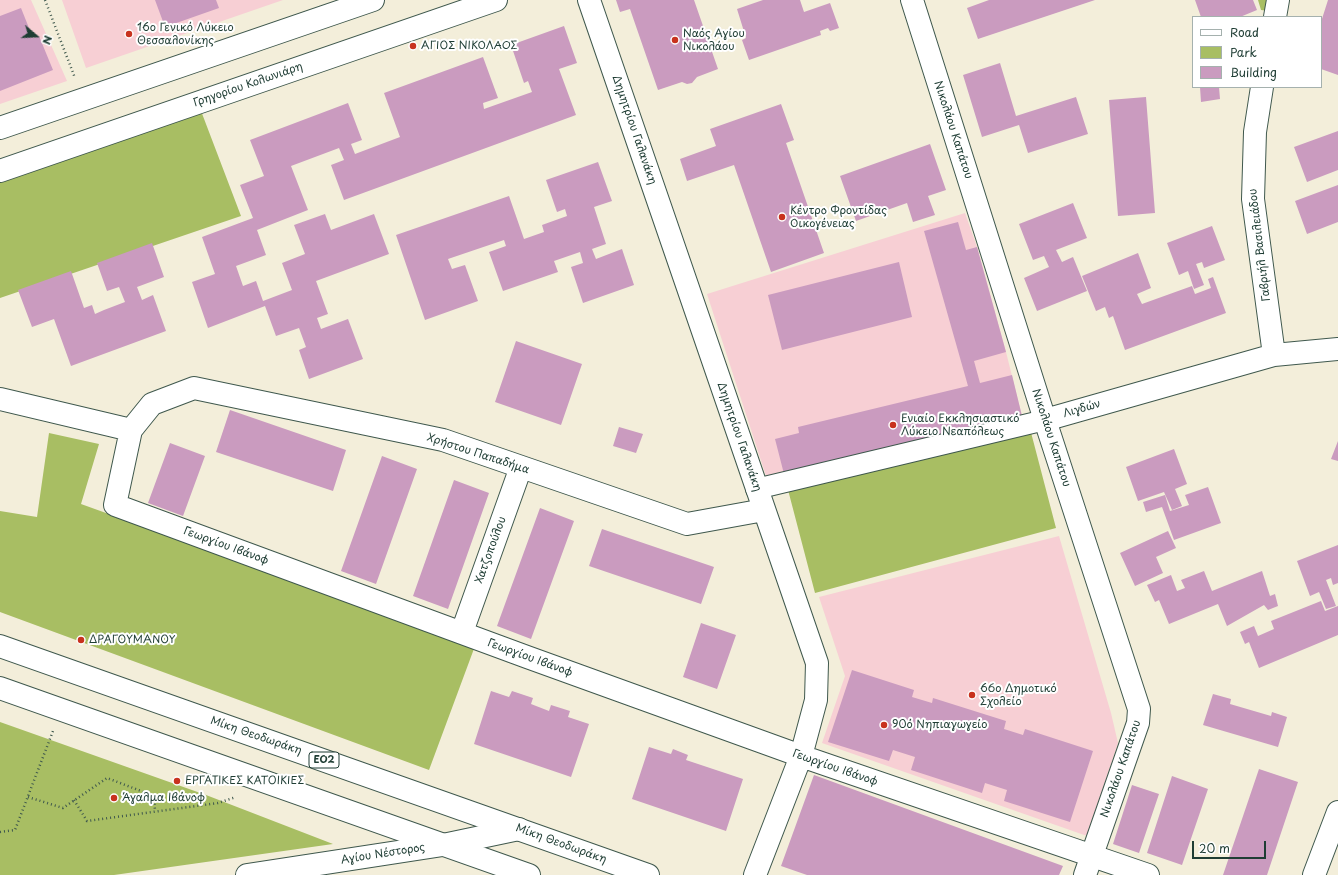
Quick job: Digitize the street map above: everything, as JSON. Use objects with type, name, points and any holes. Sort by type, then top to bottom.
[{"type":"main road","points":[[0,128],[372,0]]},
{"type":"main road","name":"Γρηγορίου Κολωνιάρη","points":[[0,171],[496,0]]},
{"type":"main road","name":"Δημητρίου Γαλανάκη","points":[[589,0],[817,663],[816,700],[801,756],[755,875]]},
{"type":"main road","name":"Νικολάου Καπάτου","points":[[912,0],[1045,420],[1139,709],[1138,723],[1088,866]]},
{"type":"main road","points":[[1275,16],[1278,0]]},
{"type":"main road","name":"Γαβριήλ Βασιλειάδου","points":[[1262,88],[1255,132],[1253,199],[1274,355]]},
{"type":"main road","name":"Λιγδών","points":[[1045,420],[1274,355],[1338,349]]},
{"type":"main road","name":"Χρήστου Παπαδήμα","points":[[131,430],[152,404],[194,388],[443,440],[687,524],[764,510]]},
{"type":"main road","points":[[0,399],[131,430]]},
{"type":"main road","name":"Γεωργίου Ιβάνοφ","points":[[131,430],[115,505],[801,756],[1088,866],[1148,875]]},
{"type":"main road","name":"Χατζοπούλου","points":[[462,632],[521,467]]},
{"type":"main road","name":"Μίκη Θεοδωράκη","points":[[0,646],[648,875]]},
{"type":"main road","points":[[0,688],[528,875]]},
{"type":"main road","points":[[1314,875],[1338,812]]},
{"type":"main road","name":"Αγίου Νέστορος","points":[[247,875],[443,845],[519,829]]},
{"type":"street","name":"Λιγδών","points":[[756,489],[1045,420]]},
{"type":"path","points":[[45,0],[83,100]]},
{"type":"path","points":[[0,832],[15,830],[61,710]]},
{"type":"path","points":[[74,800],[87,821],[218,803],[241,795],[244,774]]},
{"type":"path","points":[[28,798],[63,808],[107,778],[154,796],[155,811]]},
{"type":"shaded area","points":[[0,0],[31,0],[67,81],[0,104]]},
{"type":"shaded area","name":"16ο Γενικό Λύκειο Θεσσαλονίκης","points":[[62,0],[283,0],[86,68]]},
{"type":"shaded area","points":[[965,213],[977,247],[1022,416],[767,479],[707,294]]},
{"type":"shaded area","name":"66ο Δημοτικό Σχολείο","points":[[1059,536],[1111,713],[1118,743],[1087,836],[822,743],[845,676],[819,597]]},
{"type":"green space","points":[[1258,0],[1278,0],[1276,12],[1261,10]]},
{"type":"green space","points":[[198,103],[241,216],[0,298],[0,171]]},
{"type":"green space","points":[[1028,421],[1056,528],[815,593],[787,486]]},
{"type":"green space","points":[[49,433],[99,444],[81,504],[475,646],[429,770],[0,612],[0,511],[37,517]]},
{"type":"green space","points":[[0,722],[206,795],[333,844],[114,875],[0,875]]},
{"type":"building","points":[[155,0],[216,0],[219,8],[165,27]]},
{"type":"building","name":"Ναός Αγίου Νικολάου","points":[[616,0],[694,0],[718,69],[697,77],[692,83],[687,84],[682,82],[658,90],[630,9],[620,12]]},
{"type":"building","points":[[763,0],[800,0],[804,12],[830,3],[839,28],[830,31],[828,28],[820,31],[821,35],[749,60],[742,40],[746,38],[737,9]]},
{"type":"building","points":[[989,0],[1095,0],[978,39],[967,8]]},
{"type":"building","points":[[1195,0],[1253,0],[1257,10],[1242,16],[1201,16]]},
{"type":"building","points":[[1328,0],[1338,0],[1338,75],[1322,69],[1322,19]]},
{"type":"building","points":[[21,8],[33,38],[39,36],[53,70],[0,91],[0,16]]},
{"type":"building","points":[[564,26],[577,63],[559,69],[576,115],[344,200],[331,165],[344,160],[339,148],[291,166],[308,210],[257,230],[266,255],[236,266],[243,286],[256,281],[263,301],[292,290],[282,263],[305,254],[294,225],[325,214],[331,230],[374,214],[389,254],[316,281],[328,314],[317,318],[321,329],[348,319],[363,359],[309,379],[299,350],[306,347],[299,328],[276,336],[265,306],[208,328],[192,282],[215,274],[202,237],[253,218],[240,185],[264,176],[250,140],[348,103],[362,140],[351,144],[355,154],[400,137],[384,93],[483,57],[498,98],[483,103],[484,109],[532,92],[528,81],[524,83],[511,45]]},
{"type":"building","points":[[1000,63],[1016,116],[1076,97],[1088,134],[1028,153],[1019,125],[982,137],[963,75]]},
{"type":"building","points":[[1200,88],[1219,88],[1220,99],[1201,102]]},
{"type":"building","points":[[1146,97],[1155,213],[1118,216],[1109,100]]},
{"type":"building","name":"Κέντρο Φροντίδας Οικογένειας","points":[[781,104],[794,140],[786,143],[824,253],[771,272],[734,165],[687,181],[680,159],[716,146],[710,129]]},
{"type":"building","points":[[1338,131],[1338,170],[1307,182],[1294,147]]},
{"type":"building","points":[[930,144],[946,190],[928,196],[935,215],[913,222],[907,203],[856,221],[840,176]]},
{"type":"building","points":[[598,162],[612,201],[594,207],[606,244],[592,249],[596,259],[622,249],[634,285],[583,303],[571,267],[583,263],[580,252],[554,261],[558,272],[503,291],[489,252],[506,246],[504,240],[448,259],[452,269],[465,265],[478,301],[425,320],[396,235],[509,196],[524,239],[544,232],[542,225],[567,216],[565,209],[557,212],[546,180]]},
{"type":"building","points":[[1338,185],[1338,222],[1307,234],[1295,201]]},
{"type":"building","points":[[1073,203],[1087,238],[1056,250],[1062,262],[1073,257],[1087,291],[1037,311],[1024,278],[1049,267],[1044,256],[1033,260],[1019,224]]},
{"type":"building","points":[[958,222],[966,250],[977,247],[1006,352],[974,361],[980,383],[1012,375],[1022,416],[784,474],[775,439],[799,433],[798,427],[968,386],[924,231]]},
{"type":"building","points":[[1212,226],[1225,260],[1204,268],[1202,262],[1196,264],[1204,285],[1194,289],[1188,271],[1179,275],[1167,243]]},
{"type":"building","points":[[152,243],[164,277],[137,287],[142,300],[153,295],[166,331],[71,366],[54,319],[32,327],[18,290],[71,271],[84,308],[92,305],[95,314],[125,302],[119,287],[107,291],[97,263]]},
{"type":"building","points":[[1138,253],[1151,288],[1137,294],[1142,304],[1192,286],[1195,294],[1211,288],[1208,279],[1213,277],[1226,313],[1125,350],[1113,316],[1109,318],[1105,307],[1096,311],[1082,276]]},
{"type":"building","points":[[899,262],[912,317],[782,350],[768,295]]},
{"type":"building","points":[[516,341],[582,364],[561,425],[495,402]]},
{"type":"building","points":[[230,410],[346,450],[333,491],[216,452]]},
{"type":"building","points":[[619,427],[643,434],[636,453],[613,446]]},
{"type":"building","points":[[1338,441],[1338,461],[1331,459]]},
{"type":"building","points":[[170,443],[205,456],[183,516],[148,503]]},
{"type":"building","points":[[1174,449],[1187,484],[1175,489],[1182,506],[1172,510],[1164,492],[1138,501],[1126,467]]},
{"type":"building","points":[[382,456],[417,469],[376,584],[341,571]]},
{"type":"building","points":[[454,480],[489,493],[448,609],[413,596]]},
{"type":"building","points":[[1208,487],[1221,523],[1174,540],[1162,507],[1146,512],[1143,502],[1165,495],[1170,511],[1189,505],[1185,495]]},
{"type":"building","points":[[540,508],[574,521],[531,639],[497,626]]},
{"type":"building","points":[[602,529],[714,567],[701,604],[589,566]]},
{"type":"building","points":[[1168,531],[1176,548],[1156,557],[1163,573],[1135,586],[1120,553]]},
{"type":"building","points":[[1338,545],[1338,583],[1333,585],[1331,578],[1326,580],[1336,606],[1326,609],[1319,592],[1310,596],[1297,561]]},
{"type":"building","points":[[1204,571],[1212,591],[1262,571],[1270,596],[1275,594],[1278,606],[1268,610],[1264,605],[1227,626],[1218,604],[1169,624],[1159,600],[1155,602],[1147,585],[1171,575],[1177,591],[1185,588],[1181,580]]},
{"type":"building","points":[[1321,601],[1325,611],[1338,606],[1338,635],[1259,668],[1249,642],[1245,644],[1240,632],[1254,626],[1258,636],[1274,629],[1271,621]]},
{"type":"building","points":[[701,623],[736,635],[717,689],[683,677]]},
{"type":"building","points":[[852,670],[914,690],[912,697],[932,703],[933,698],[1006,721],[1004,729],[1023,735],[1025,729],[1093,751],[1070,822],[1004,801],[1007,790],[985,783],[982,793],[911,770],[915,757],[893,750],[889,761],[828,742]]},
{"type":"building","points":[[491,691],[509,697],[512,691],[533,698],[531,704],[549,711],[551,705],[570,711],[568,717],[589,724],[571,777],[474,744]]},
{"type":"building","points":[[1213,694],[1231,699],[1230,704],[1271,716],[1272,712],[1287,717],[1278,747],[1203,725]]},
{"type":"building","points":[[649,747],[671,754],[673,749],[688,755],[686,760],[743,779],[726,831],[632,799]]},
{"type":"building","points":[[1259,769],[1298,782],[1267,875],[1223,875]]},
{"type":"building","points":[[814,775],[1063,866],[1059,875],[807,875],[781,866]]},
{"type":"building","points":[[1172,776],[1208,789],[1182,865],[1147,853]]},
{"type":"building","points":[[1132,785],[1159,794],[1139,853],[1113,844]]},
{"type":"place","name":"16ο Γενικό Λύκειο Θεσσαλονίκης","points":[[129,34]]},
{"type":"place","name":"Ναός Αγίου Νικολάου","points":[[675,40]]},
{"type":"place","name":"ΑΓΙΟΣ ΝΙΚΟΛΑΟΣ","points":[[413,46]]},
{"type":"place","name":"Κέντρο Φροντίδας Οικογένειας","points":[[782,217]]},
{"type":"place","name":"Ενιαίο Εκκλησιαστικό Λύκειο Νεαπόλεως","points":[[893,425]]},
{"type":"place","name":"ΔΡΑΓΟΥΜΑΝΟΥ","points":[[81,640]]},
{"type":"place","name":"66ο Δημοτικό Σχολείο","points":[[972,695]]},
{"type":"place","name":"90ό Νηπιαγωγείο","points":[[884,725]]},
{"type":"place","name":"ΕΡΓΑΤΙΚΕΣ ΚΑΤΟΙΚΙΕΣ","points":[[177,781]]},
{"type":"place","name":"Άγαλμα Ιβάνοφ","points":[[114,798]]}]
